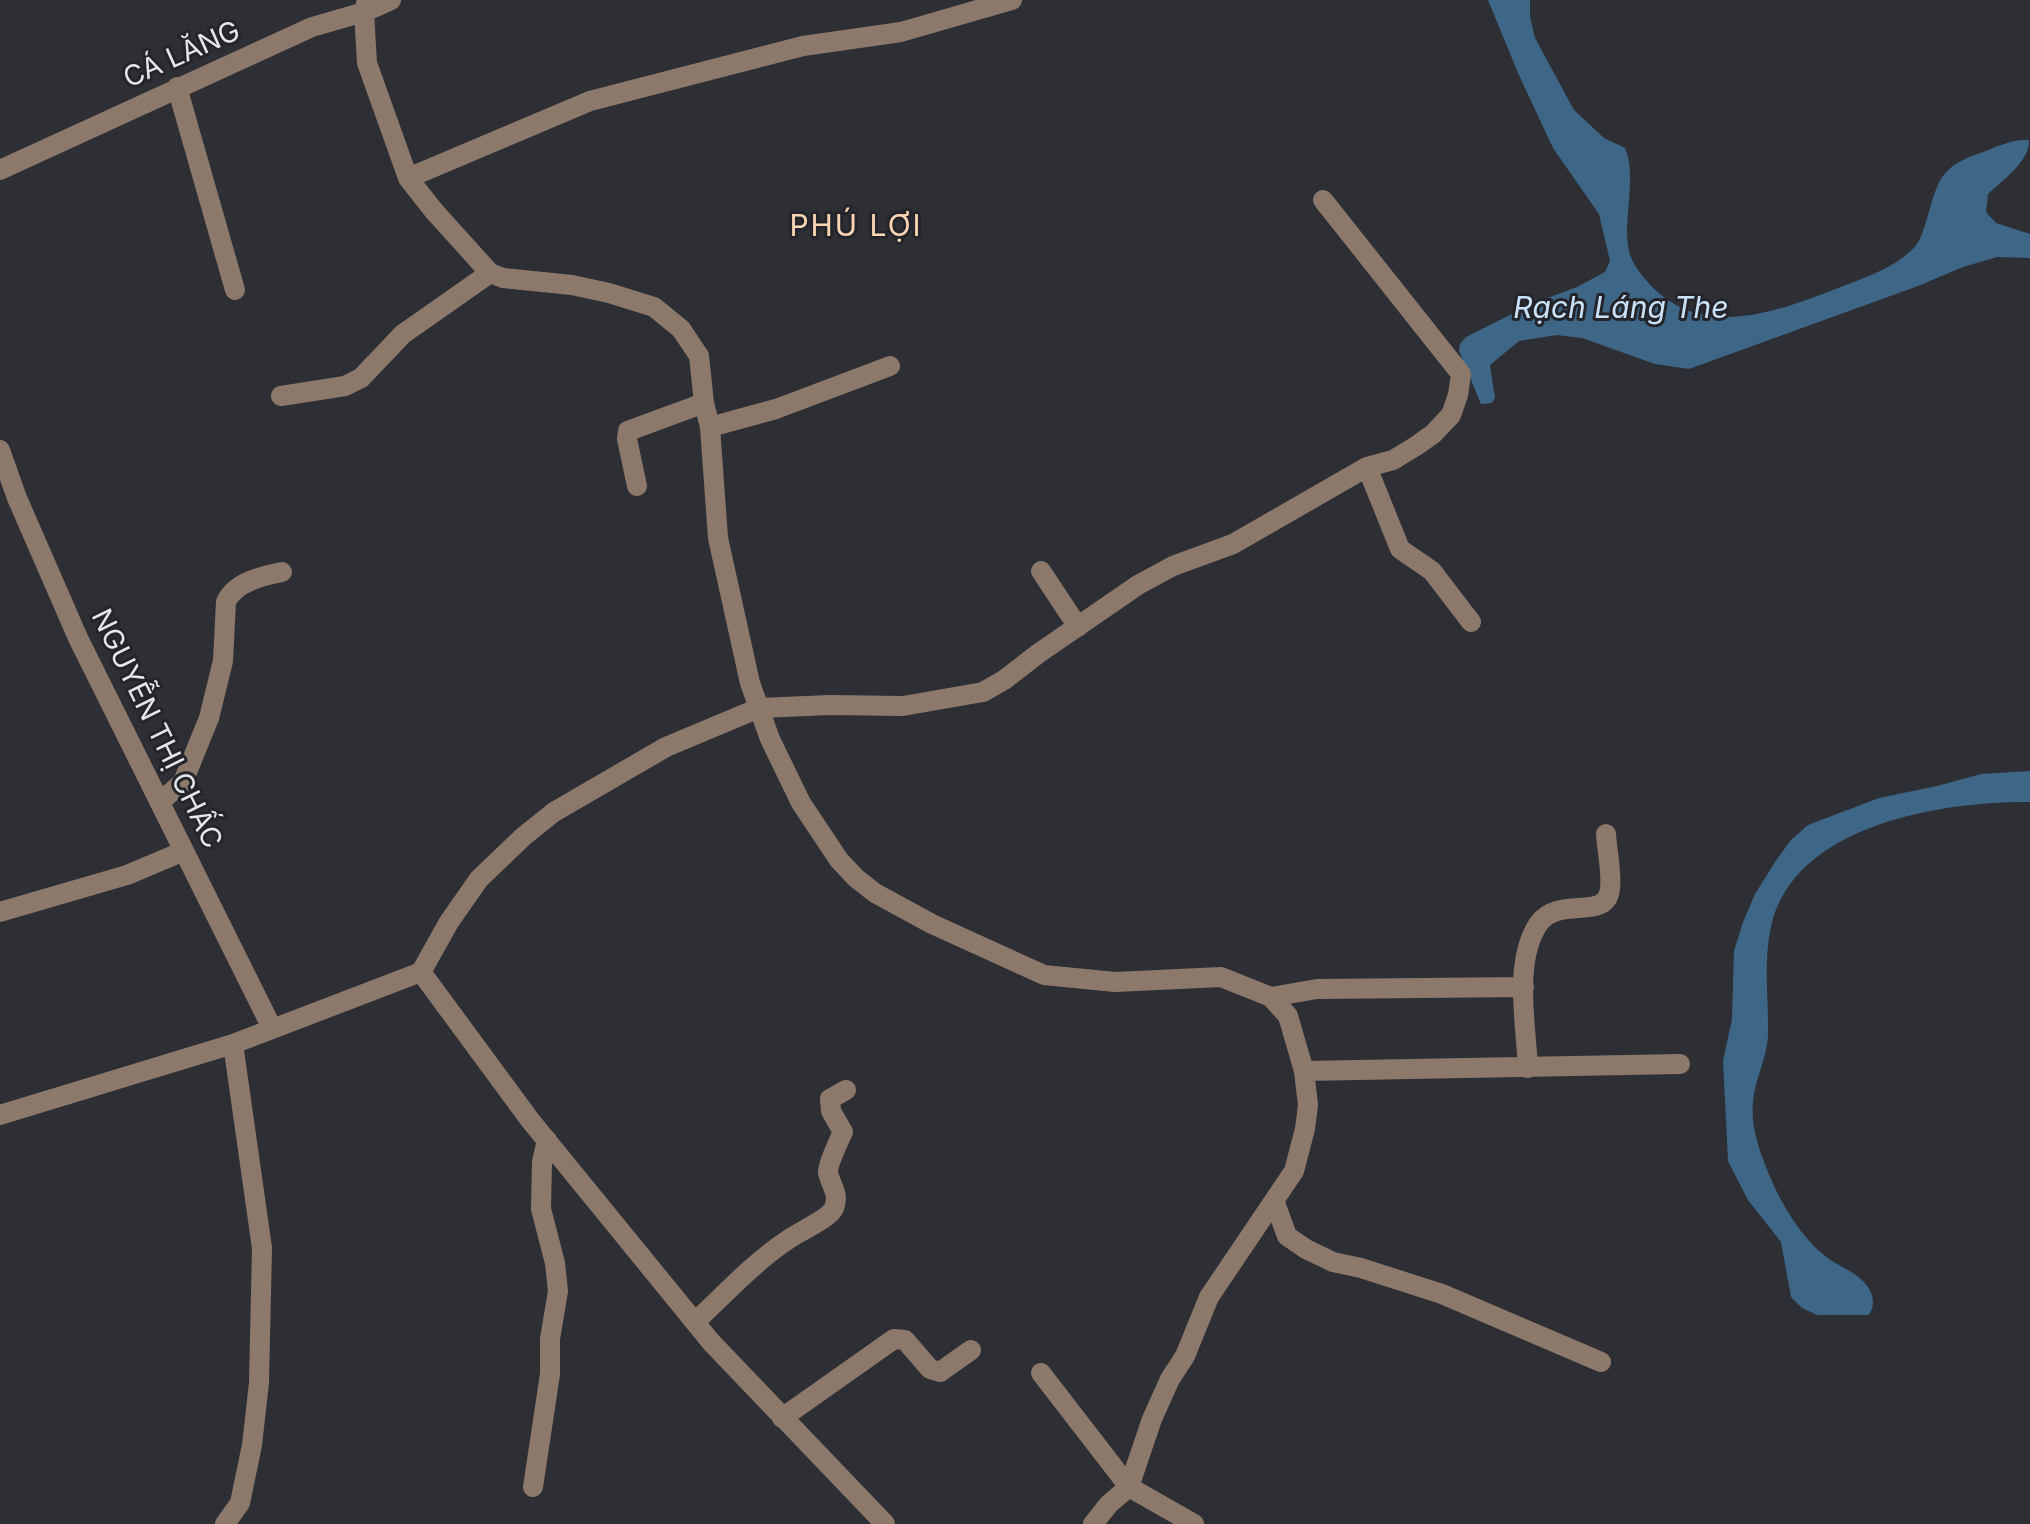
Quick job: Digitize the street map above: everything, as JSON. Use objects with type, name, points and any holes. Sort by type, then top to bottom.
[{"type":"street","name":"CÁ LĂNG","points":[[0,170],[312,27],[365,6],[391,0]]},
{"type":"street","points":[[408,178],[590,101],[803,46],[901,32],[1012,0]]},
{"type":"street","points":[[365,6],[367,63],[408,178],[490,273],[503,278],[572,285],[654,307],[681,329],[699,356],[710,427],[718,538],[750,683],[770,739],[801,803],[839,860],[875,893],[932,924],[1044,975],[1115,982],[1221,977],[1271,997],[1288,1016],[1304,1071],[1308,1105],[1294,1171],[1209,1297],[1185,1356],[1170,1379],[1152,1419],[1129,1487],[1109,1504],[1093,1524]]},
{"type":"street","points":[[177,87],[235,290]]},
{"type":"street","points":[[0,1115],[233,1044],[421,972],[449,922],[479,879],[524,836],[554,812],[666,747],[759,708],[903,706],[983,692],[1138,585],[1173,566],[1233,544],[1367,467],[1393,460],[1433,434],[1451,415],[1461,374],[1323,200]]},
{"type":"street","points":[[281,396],[345,386],[361,378],[403,334],[490,273]]},
{"type":"street","points":[[710,427],[776,409],[890,366]]},
{"type":"street","points":[[637,486],[628,431],[704,403]]},
{"type":"street","name":"NGUYỄN THỊ CHẤC","points":[[0,450],[9,499],[272,1028]]},
{"type":"street","points":[[1367,467],[1400,549],[1432,571],[1471,622]]},
{"type":"street","points":[[1041,571],[1078,627]]},
{"type":"street","points":[[160,802],[183,782],[209,718],[223,661],[226,602],[230,593],[244,584],[282,572]]},
{"type":"street","points":[[1528,1068],[1523,966],[1533,935],[1540,921],[1552,911],[1569,907],[1585,909],[1603,903],[1607,898],[1610,889],[1606,834]]},
{"type":"street","points":[[0,912],[127,875],[184,851]]},
{"type":"street","points":[[421,972],[547,1140],[695,1322],[782,1418],[885,1524]]},
{"type":"street","points":[[1271,997],[1317,989],[1524,987]]},
{"type":"street","points":[[225,1524],[240,1503],[252,1445],[259,1383],[262,1248],[233,1044]]},
{"type":"street","points":[[1304,1071],[1680,1064]]},
{"type":"street","points":[[695,1322],[772,1250],[811,1224],[828,1217],[834,1210],[836,1190],[828,1173],[843,1132],[831,1111],[830,1099],[846,1090]]},
{"type":"street","points":[[533,1487],[550,1374],[550,1339],[558,1291],[555,1263],[541,1209],[542,1162],[547,1140]]},
{"type":"street","points":[[1275,1203],[1287,1236],[1306,1249],[1333,1262],[1442,1294],[1601,1362]]},
{"type":"street","points":[[782,1418],[894,1339],[905,1340],[930,1369],[940,1372],[971,1350]]},
{"type":"street","points":[[1041,1373],[1129,1487],[1194,1524]]},
{"type":"water","name":"Rạch Láng The","points":[[1488,0],[1530,0],[1535,38],[1574,110],[1604,138],[1625,148],[1630,177],[1627,225],[1630,255],[1636,267],[1657,291],[1680,307],[1704,315],[1730,317],[1757,314],[1811,298],[1877,272],[1905,256],[1915,246],[1938,185],[1949,170],[1968,158],[2006,143],[2023,140],[2029,140],[2025,155],[1988,194],[1986,212],[1996,223],[2030,234],[2030,258],[1997,257],[1963,267],[1689,369],[1655,364],[1582,338],[1557,335],[1519,341],[1490,365],[1495,398],[1492,403],[1481,404],[1459,351],[1466,337],[1532,304],[1577,287],[1605,272],[1610,261],[1599,214],[1553,148]]},
{"type":"water","points":[[2030,771],[2030,802],[1956,807],[1916,814],[1876,826],[1840,842],[1809,864],[1785,892],[1771,927],[1767,968],[1768,1036],[1753,1101],[1756,1138],[1774,1185],[1796,1223],[1824,1255],[1864,1282],[1873,1301],[1869,1315],[1817,1315],[1802,1308],[1791,1297],[1781,1242],[1748,1200],[1728,1161],[1723,1061],[1732,1019],[1734,951],[1743,922],[1755,894],[1777,859],[1791,840],[1808,825],[1879,798],[1981,774]]},
{"type":"district","name":"PHÚ LỢI","points":[[856,227]]}]
